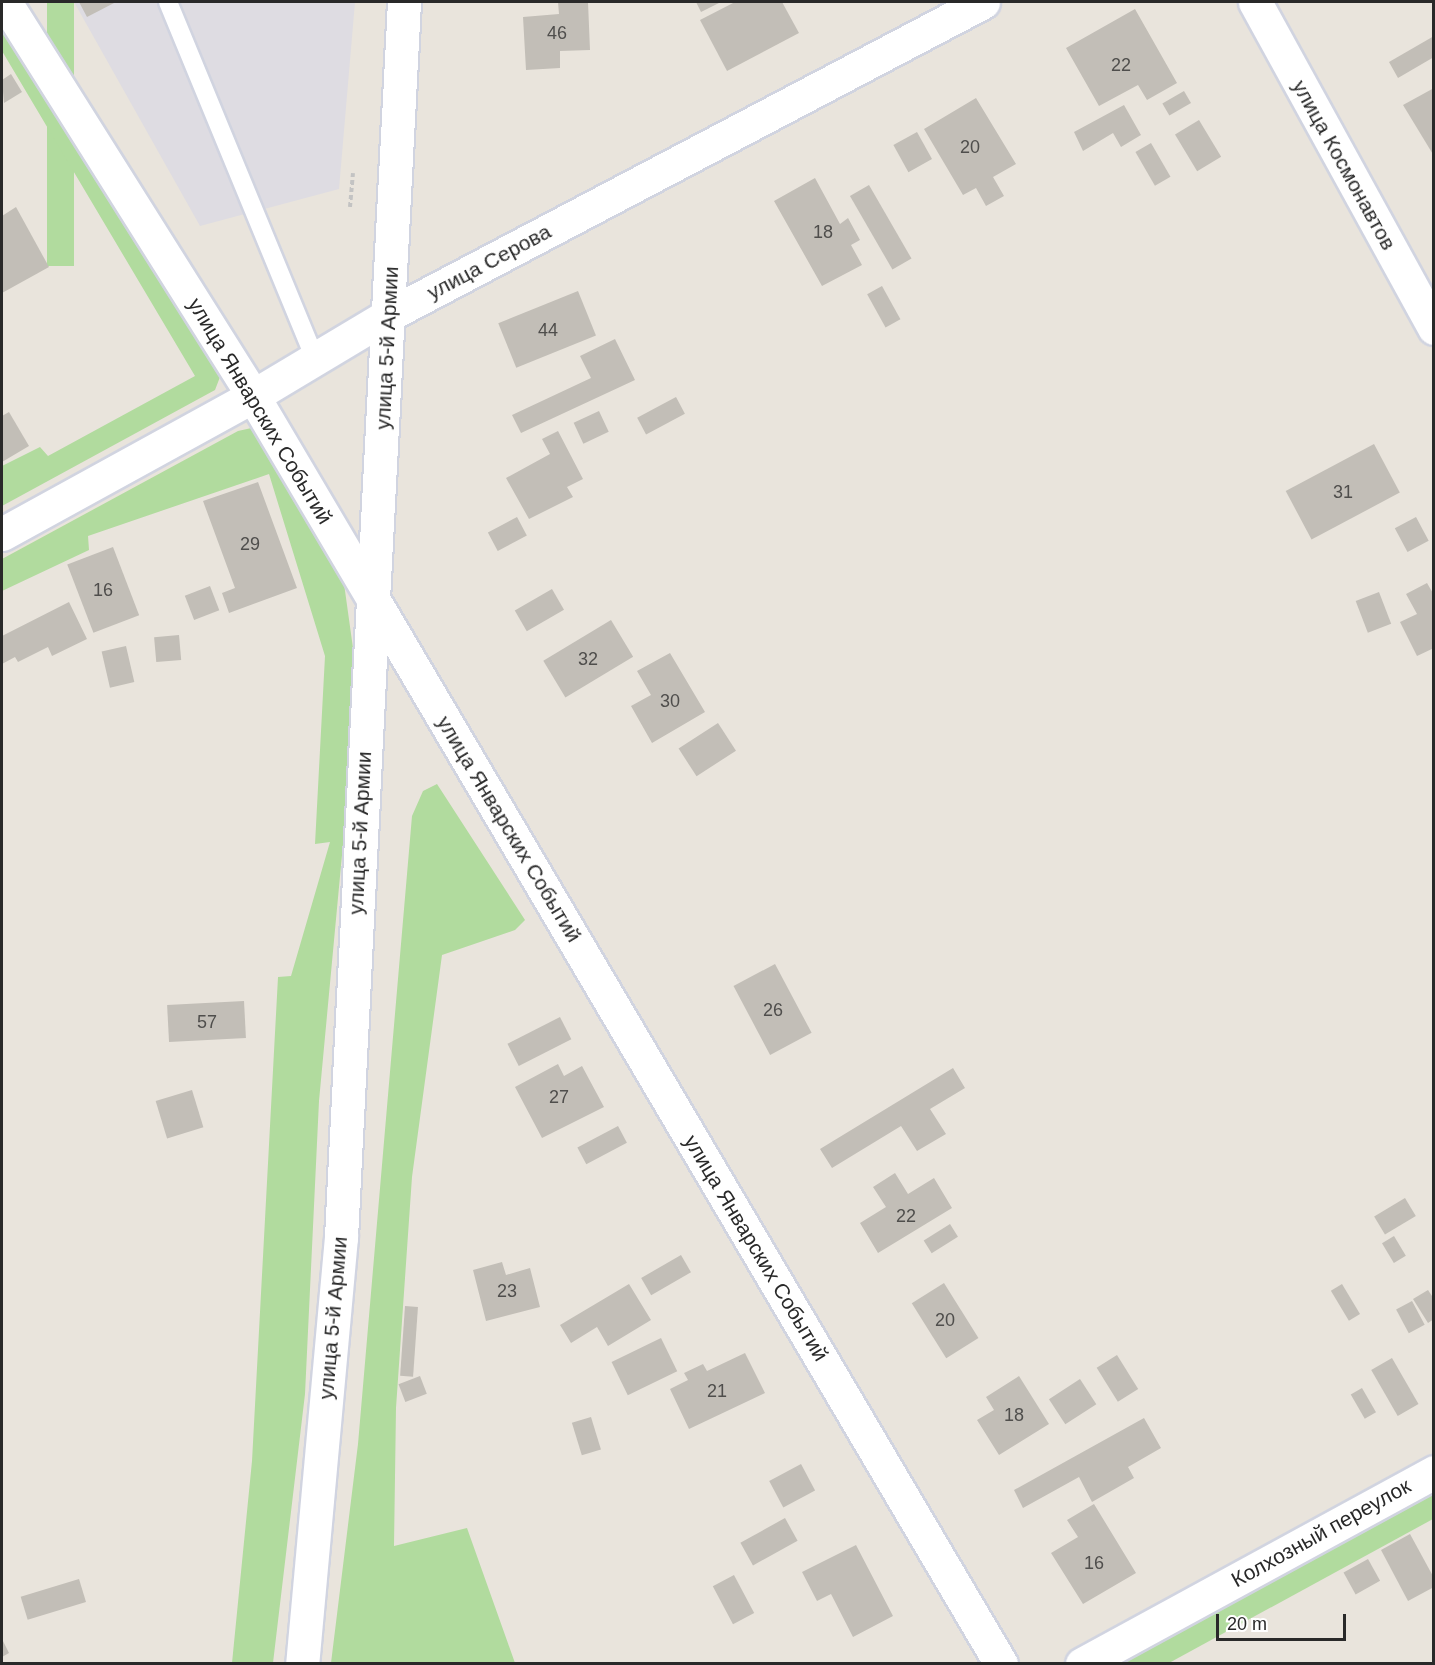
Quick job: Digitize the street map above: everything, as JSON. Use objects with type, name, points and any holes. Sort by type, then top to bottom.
[{"type":"street","name":"улица Январских Событий","points":[[5,2],[253,396],[1001,1664]]},
{"type":"street","name":"улица 5-й Армии","points":[[302,1664],[341,1237],[373,599],[390,314],[404,2]]},
{"type":"street","name":"улица Серова","points":[[2,534],[253,396],[390,314],[983,2]]},
{"type":"street","name":"улица Космонавтов","points":[[1255,2],[1434,328]]},
{"type":"street","name":"Колхозный переулок","points":[[1082,1664],[1434,1472]]},
{"type":"lane","points":[[168,2],[315,358]]},
{"type":"shaded area","points":[[74,2],[355,2],[339,189],[200,226]]},
{"type":"green space","points":[[47,2],[74,2],[74,266],[47,266]]},
{"type":"green space","points":[[2,20],[217,362],[220,377],[215,390],[2,506],[2,466],[40,447],[48,456],[195,376],[2,51]]},
{"type":"green space","points":[[260,426],[341,562],[358,684],[319,1101],[305,1394],[273,1663],[232,1663],[252,1461],[278,977],[291,976],[330,842],[315,844],[325,656],[269,474],[88,536],[89,550],[2,591],[2,559],[238,431]]},
{"type":"green space","points":[[437,784],[525,920],[515,930],[442,955],[412,1177],[396,1408],[394,1546],[467,1528],[515,1663],[331,1663],[358,1444],[412,816],[423,791]]},
{"type":"green space","points":[[1433,1481],[1433,1519],[1169,1663],[1105,1664]]},
{"type":"building","points":[[79,2],[116,2],[87,17]]},
{"type":"building","points":[[558,2],[588,2],[590,50],[560,51],[560,68],[526,70],[523,17],[559,14]]},
{"type":"building","points":[[696,2],[721,2],[701,12]]},
{"type":"building","points":[[735,2],[782,2],[799,33],[727,71],[700,20]]},
{"type":"building","points":[[1135,9],[1177,83],[1147,100],[1138,85],[1099,106],[1066,48]]},
{"type":"building","points":[[1434,36],[1434,57],[1398,78],[1389,62]]},
{"type":"building","points":[[11,74],[22,92],[4,103],[2,80]]},
{"type":"building","points":[[1434,88],[1434,156],[1403,105]]},
{"type":"building","points":[[1184,91],[1191,103],[1169,116],[1162,104]]},
{"type":"building","points":[[976,98],[1016,164],[993,177],[1004,196],[986,206],[976,188],[963,195],[924,129]]},
{"type":"building","points":[[1124,105],[1141,135],[1121,147],[1113,133],[1083,151],[1074,132]]},
{"type":"building","points":[[1199,120],[1221,157],[1197,171],[1175,134]]},
{"type":"building","points":[[917,132],[932,159],[908,172],[893,145]]},
{"type":"building","points":[[1151,143],[1170,177],[1155,186],[1135,152]]},
{"type":"building","points":[[815,178],[840,224],[848,218],[860,240],[851,245],[862,265],[822,286],[774,201]]},
{"type":"building","points":[[869,185],[912,259],[892,270],[850,196]]},
{"type":"building","points":[[16,207],[49,267],[2,293],[2,216]]},
{"type":"building","points":[[882,286],[900,319],[886,327],[867,294]]},
{"type":"building","points":[[578,291],[596,336],[516,368],[498,323]]},
{"type":"building","points":[[615,339],[635,380],[521,433],[512,415],[591,378],[580,356]]},
{"type":"building","points":[[676,397],[685,414],[646,434],[637,418]]},
{"type":"building","points":[[599,411],[609,432],[583,444],[574,423]]},
{"type":"building","points":[[9,412],[29,446],[2,462],[2,416]]},
{"type":"building","points":[[558,431],[583,479],[567,487],[573,497],[529,519],[506,478],[550,454],[542,439]]},
{"type":"building","points":[[1374,444],[1400,493],[1312,540],[1286,491]]},
{"type":"building","points":[[258,482],[297,588],[229,613],[222,593],[235,588],[203,501]]},
{"type":"building","points":[[517,517],[527,536],[498,551],[488,532]]},
{"type":"building","points":[[1416,517],[1429,541],[1407,552],[1395,528]]},
{"type":"building","points":[[113,547],[139,615],[93,633],[67,565]]},
{"type":"building","points":[[1427,583],[1434,595],[1434,648],[1417,656],[1400,622],[1417,614],[1406,594]]},
{"type":"building","points":[[210,586],[219,610],[194,620],[185,596]]},
{"type":"building","points":[[552,589],[564,610],[527,631],[515,610]]},
{"type":"building","points":[[1379,592],[1391,624],[1368,633],[1356,601]]},
{"type":"building","points":[[69,602],[87,639],[52,656],[48,647],[18,662],[15,657],[2,664],[2,636]]},
{"type":"building","points":[[611,620],[633,657],[565,698],[543,661]]},
{"type":"building","points":[[179,635],[181,660],[156,662],[154,637]]},
{"type":"building","points":[[126,646],[134,682],[110,688],[102,652]]},
{"type":"building","points":[[670,653],[705,712],[652,743],[631,706],[651,695],[637,671]]},
{"type":"building","points":[[718,723],[736,751],[697,776],[679,749]]},
{"type":"building","points":[[775,964],[812,1033],[770,1055],[734,986]]},
{"type":"building","points":[[244,1001],[246,1038],[169,1042],[167,1005]]},
{"type":"building","points":[[560,1017],[571,1039],[519,1066],[507,1044]]},
{"type":"building","points":[[558,1064],[564,1076],[582,1066],[604,1107],[542,1138],[515,1087]]},
{"type":"building","points":[[953,1068],[965,1088],[930,1109],[946,1134],[917,1151],[901,1126],[832,1168],[820,1149]]},
{"type":"building","points":[[192,1090],[203,1127],[167,1138],[156,1101]]},
{"type":"building","points":[[618,1126],[627,1143],[586,1164],[577,1148]]},
{"type":"building","points":[[895,1173],[908,1194],[934,1178],[952,1208],[878,1253],[860,1223],[886,1207],[873,1187]]},
{"type":"building","points":[[1405,1198],[1416,1216],[1385,1235],[1374,1217]]},
{"type":"building","points":[[950,1224],[958,1237],[932,1253],[924,1240]]},
{"type":"building","points":[[1394,1236],[1406,1256],[1394,1263],[1382,1243]]},
{"type":"building","points":[[681,1255],[691,1272],[651,1295],[641,1278]]},
{"type":"building","points":[[502,1262],[506,1275],[530,1268],[540,1307],[486,1321],[473,1270]]},
{"type":"building","points":[[944,1283],[978,1338],[946,1358],[912,1303]]},
{"type":"building","points":[[629,1284],[651,1320],[608,1346],[597,1327],[571,1343],[560,1325]]},
{"type":"building","points":[[1342,1284],[1360,1314],[1349,1321],[1331,1291]]},
{"type":"building","points":[[1428,1290],[1434,1299],[1434,1319],[1428,1323],[1413,1299]]},
{"type":"building","points":[[1412,1301],[1425,1325],[1409,1333],[1396,1309]]},
{"type":"building","points":[[405,1306],[418,1307],[413,1377],[400,1376]]},
{"type":"building","points":[[661,1338],[677,1371],[628,1395],[612,1362]]},
{"type":"building","points":[[745,1353],[765,1393],[689,1429],[670,1389],[688,1380],[684,1373],[703,1364],[707,1371]]},
{"type":"building","points":[[1117,1355],[1138,1389],[1118,1402],[1097,1368]]},
{"type":"building","points":[[1392,1358],[1418,1404],[1398,1416],[1371,1370]]},
{"type":"building","points":[[420,1376],[427,1394],[405,1402],[399,1384]]},
{"type":"building","points":[[1019,1376],[1049,1424],[999,1455],[977,1420],[994,1410],[986,1397]]},
{"type":"building","points":[[1080,1379],[1096,1404],[1065,1424],[1049,1399]]},
{"type":"building","points":[[1362,1388],[1376,1412],[1365,1419],[1351,1394]]},
{"type":"building","points":[[591,1417],[601,1450],[582,1455],[572,1423]]},
{"type":"building","points":[[1144,1418],[1161,1448],[1128,1467],[1134,1478],[1092,1502],[1079,1477],[1023,1508],[1014,1490]]},
{"type":"building","points":[[801,1464],[815,1490],[783,1507],[769,1481]]},
{"type":"building","points":[[1094,1504],[1136,1573],[1083,1604],[1051,1553],[1078,1537],[1067,1520]]},
{"type":"building","points":[[785,1518],[798,1541],[753,1565],[740,1543]]},
{"type":"building","points":[[1410,1534],[1434,1578],[1434,1587],[1408,1601],[1381,1550]]},
{"type":"building","points":[[856,1545],[893,1616],[853,1637],[831,1594],[817,1601],[802,1572]]},
{"type":"building","points":[[1368,1559],[1380,1581],[1356,1594],[1344,1573]]},
{"type":"building","points":[[734,1575],[754,1613],[733,1624],[713,1586]]},
{"type":"building","points":[[79,1579],[86,1602],[28,1620],[21,1597]]},
{"type":"building","points":[[2,1639],[9,1653],[2,1657]]}]
